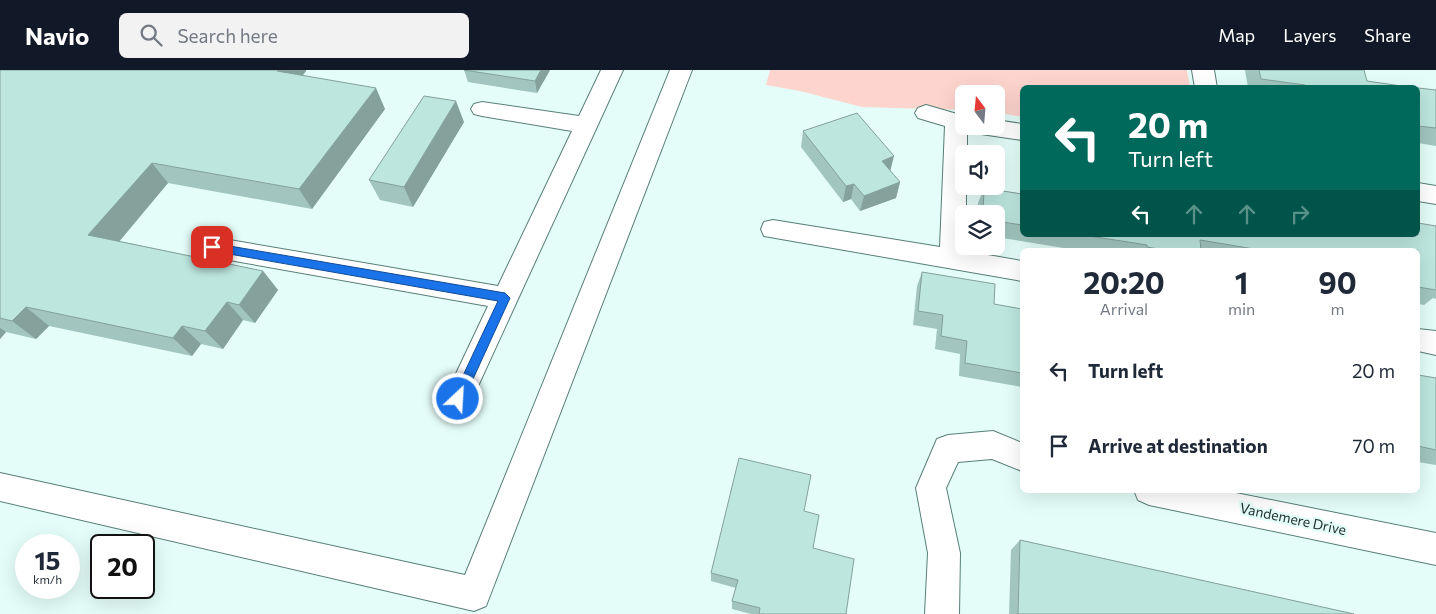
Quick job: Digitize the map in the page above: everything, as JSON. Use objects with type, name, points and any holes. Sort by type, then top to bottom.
[{"type":"street","points":[[458,399],[612,70]]},
{"type":"street","points":[[0,487],[470,604],[681,70]]},
{"type":"street","points":[[1203,70],[1206,85]]},
{"type":"street","points":[[482,109],[586,124]]},
{"type":"street","points":[[926,112],[955,121]]},
{"type":"street","points":[[1005,130],[1020,132]]},
{"type":"street","points":[[952,259],[959,135]]},
{"type":"street","points":[[1420,192],[1436,195]]},
{"type":"street","points":[[774,229],[1020,271]]},
{"type":"street","points":[[212,247],[505,298]]},
{"type":"street","points":[[1420,340],[1436,343]]},
{"type":"street","points":[[942,614],[944,553],[931,488],[948,449],[994,445],[1020,456]]},
{"type":"street","name":"Vandemere Drive","points":[[1165,493],[1436,549]]},
{"type":"shaded area","points":[[770,70],[1187,70],[1190,85],[1020,85],[1020,117],[1005,114],[1005,85],[955,85],[955,110],[862,107],[800,91],[766,85]]},
{"type":"building","points":[[0,70],[278,70],[376,88],[299,189],[152,163],[88,235],[263,271],[239,305],[227,302],[205,331],[182,326],[173,338],[26,307],[12,321],[0,318]]},
{"type":"building","points":[[464,70],[541,70],[535,81]]},
{"type":"building","points":[[1259,70],[1364,70],[1367,81],[1394,85],[1305,85],[1261,79]]},
{"type":"building","points":[[1420,88],[1436,90],[1436,128],[1420,126]]},
{"type":"building","points":[[424,96],[456,101],[404,187],[369,180]]},
{"type":"building","points":[[857,113],[894,156],[882,161],[900,182],[864,196],[854,184],[846,186],[803,131]]},
{"type":"building","points":[[1005,191],[1020,194],[1020,225],[1005,222],[1005,205],[983,205],[984,195],[1005,195]]},
{"type":"building","points":[[1420,223],[1436,226],[1436,290],[1420,287],[1420,248],[1248,248],[1200,240],[1201,248],[1153,248],[1147,247],[1147,245],[1096,237],[1420,237]]},
{"type":"building","points":[[922,272],[995,284],[994,304],[1020,309],[1020,373],[965,363],[967,341],[941,336],[943,315],[918,311]]},
{"type":"building","points":[[1420,375],[1436,378],[1436,450],[1420,446]]},
{"type":"building","points":[[739,458],[811,475],[804,511],[819,515],[813,548],[854,559],[846,614],[759,614],[760,608],[732,601],[738,580],[711,573]]},
{"type":"building","points":[[1020,540],[1354,614],[1018,614]]},
{"type":"route","points":[[212,247],[505,298],[458,399]]}]
